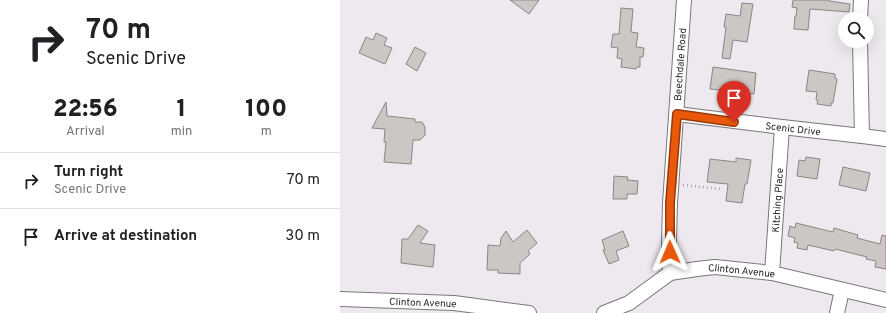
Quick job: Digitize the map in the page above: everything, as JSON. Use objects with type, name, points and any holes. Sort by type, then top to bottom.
[{"type":"street","name":"Beechdale Road","points":[[670,274],[670,203],[684,0]]},
{"type":"street","points":[[860,12],[861,0]]},
{"type":"street","points":[[860,48],[862,136]]},
{"type":"street","name":"Scenic Drive","points":[[677,114],[886,140]]},
{"type":"street","name":"Kitching Place","points":[[772,273],[782,128]]},
{"type":"street","name":"Clinton Avenue","points":[[604,313],[629,303],[670,274],[697,268],[715,267],[772,273],[886,300]]},
{"type":"street","points":[[837,313],[842,290]]},
{"type":"street","name":"Clinton Avenue","points":[[340,299],[454,303],[528,313]]},
{"type":"path","points":[[680,184],[721,189]]},
{"type":"building","points":[[510,0],[539,0],[529,14]]},
{"type":"building","points":[[793,0],[829,0],[850,4],[849,12],[810,9],[808,30],[794,29],[797,8],[792,7]]},
{"type":"building","points":[[742,3],[753,4],[747,42],[733,40],[730,59],[722,58],[726,14],[740,16]]},
{"type":"building","points":[[621,8],[633,9],[631,32],[638,33],[636,47],[644,48],[643,57],[640,57],[640,67],[637,67],[636,69],[621,67],[622,59],[617,58],[618,48],[611,47],[613,34],[619,34]]},
{"type":"building","points":[[376,33],[387,38],[384,45],[392,48],[385,64],[359,53],[366,37],[373,40]]},
{"type":"building","points":[[415,47],[426,53],[417,71],[406,64]]},
{"type":"building","points":[[713,67],[756,73],[754,94],[710,89]]},
{"type":"building","points":[[809,70],[835,74],[835,78],[837,79],[833,103],[831,103],[831,106],[817,104],[817,92],[806,91]]},
{"type":"building","points":[[386,102],[387,116],[415,119],[415,122],[422,122],[425,127],[425,135],[420,140],[413,140],[411,164],[384,162],[386,142],[384,142],[385,129],[372,128]]},
{"type":"building","points":[[806,157],[820,159],[817,179],[797,176],[799,160],[805,161]]},
{"type":"building","points":[[736,158],[751,160],[742,203],[726,201],[728,184],[707,182],[710,159],[736,162]]},
{"type":"building","points":[[843,167],[870,173],[866,191],[839,185]]},
{"type":"building","points":[[614,176],[628,177],[627,180],[638,181],[637,194],[627,194],[627,199],[613,199]]},
{"type":"building","points":[[796,223],[833,232],[834,228],[858,235],[857,238],[880,244],[882,235],[886,236],[886,269],[875,267],[876,261],[866,259],[867,257],[835,249],[834,251],[808,245],[807,250],[797,248],[798,243],[794,242],[795,238],[788,236],[790,226],[795,228]]},
{"type":"building","points":[[418,225],[428,231],[420,243],[435,245],[433,267],[401,263],[402,239],[408,239]]},
{"type":"building","points":[[527,230],[537,243],[528,251],[530,254],[520,263],[520,274],[498,273],[498,270],[487,270],[488,245],[500,246],[501,238],[506,231],[513,242]]},
{"type":"building","points":[[623,231],[629,246],[616,251],[619,260],[609,264],[603,250],[605,250],[602,240]]},
{"type":"route","points":[[670,252],[670,203],[677,114],[734,122]]}]
